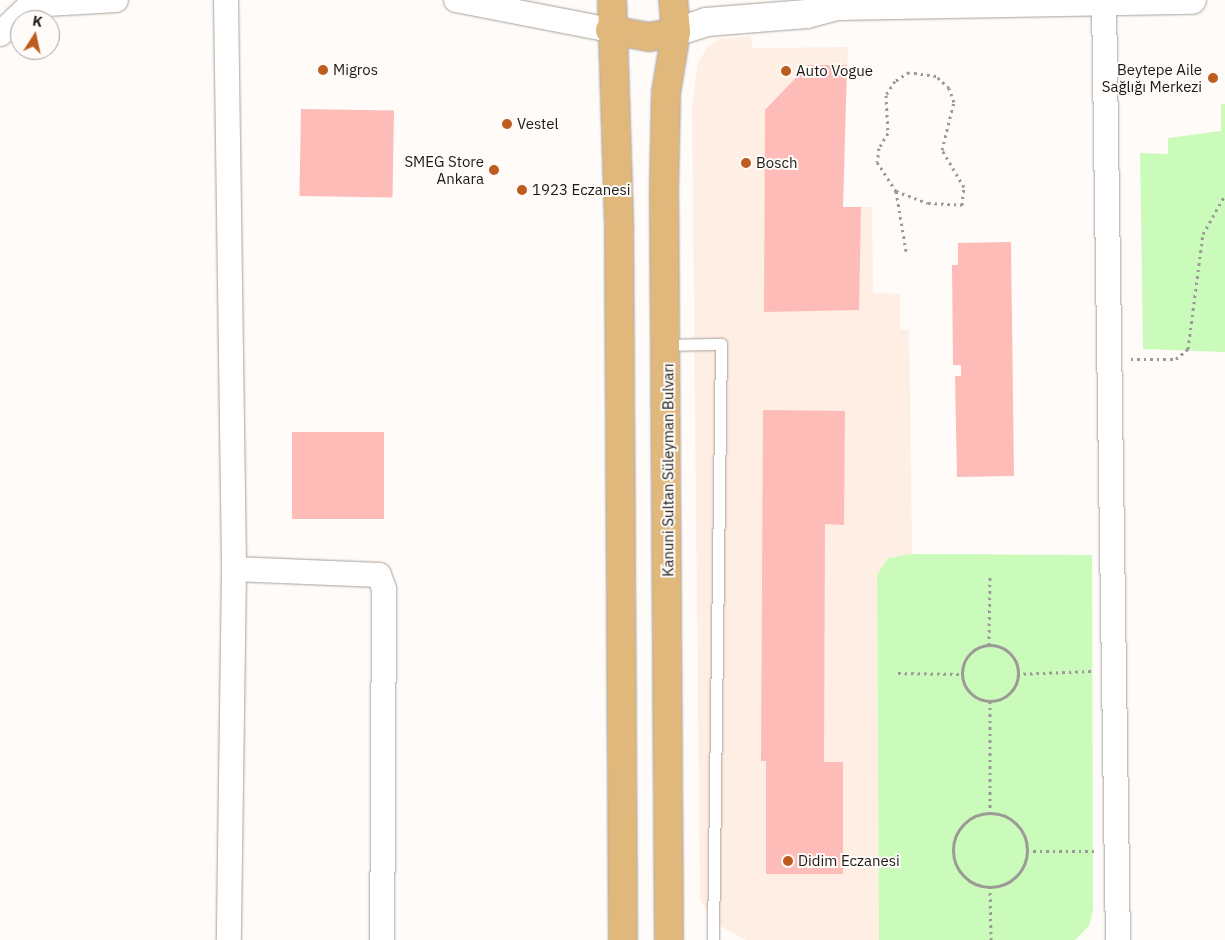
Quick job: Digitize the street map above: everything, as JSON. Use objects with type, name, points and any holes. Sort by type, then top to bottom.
[{"type":"main road","points":[[612,0],[610,30],[619,229],[623,940]]},
{"type":"main road","name":"Kanuni Sultan Süleyman Bulvarı","points":[[669,940],[667,345],[664,142],[676,32],[673,0]]},
{"type":"main road","points":[[610,30],[649,38],[676,32]]},
{"type":"street","points":[[0,34],[30,2],[116,0]]},
{"type":"street","points":[[226,0],[234,569],[229,940]]},
{"type":"street","points":[[456,0],[610,30]]},
{"type":"street","points":[[676,32],[706,22],[807,14],[829,3],[1192,0]]},
{"type":"street","points":[[1104,2],[1118,940]]},
{"type":"street","points":[[234,569],[379,576],[384,589],[382,940]]},
{"type":"lane","points":[[667,345],[721,344],[713,940]]},
{"type":"path","points":[[896,191],[928,203],[962,205],[964,188],[942,150],[954,102],[949,88],[936,76],[909,72],[895,80],[886,95],[888,133],[879,148],[877,162],[896,191],[906,251]]},
{"type":"path","points":[[1109,359],[1176,359],[1188,348],[1203,234],[1225,194]]},
{"type":"path","points":[[989,645],[990,574]]},
{"type":"path","points":[[989,645],[1008,652],[1017,674],[1008,695],[990,701],[972,695],[962,674],[971,652],[989,645]]},
{"type":"path","points":[[1017,674],[1114,670]]},
{"type":"path","points":[[898,673],[962,674]]},
{"type":"path","points":[[990,701],[990,813]]},
{"type":"path","points":[[990,813],[1015,823],[1027,851],[1014,879],[990,886],[965,877],[953,849],[966,822],[990,813]]},
{"type":"path","points":[[1027,851],[1117,851]]},
{"type":"path","points":[[990,886],[991,940]]},
{"type":"shaded area","points":[[751,36],[752,48],[848,47],[843,207],[872,207],[873,293],[900,294],[900,329],[909,330],[912,554],[888,558],[877,575],[879,940],[746,940],[715,923],[700,900],[692,105],[698,62],[708,47],[718,39]]},
{"type":"green space","points":[[1221,104],[1225,104],[1225,352],[1143,349],[1140,153],[1168,154],[1168,138],[1221,131]]},
{"type":"green space","points":[[912,554],[1092,555],[1093,911],[1089,926],[1075,940],[879,940],[877,575],[888,558]]},
{"type":"building","points":[[808,65],[847,65],[843,207],[861,207],[859,310],[764,312],[765,110]]},
{"type":"building","points":[[301,109],[394,111],[392,198],[299,196]]},
{"type":"building","points":[[1011,242],[1014,476],[957,477],[955,376],[961,376],[961,365],[953,365],[952,265],[958,265],[958,243]]},
{"type":"building","points":[[763,410],[845,411],[844,525],[825,524],[824,762],[843,762],[843,874],[766,874],[766,761],[761,761]]},
{"type":"building","points":[[292,432],[384,432],[384,519],[292,519]]},
{"type":"place","name":"Migros","points":[[323,70]]},
{"type":"place","name":"Auto Vogue","points":[[786,71]]},
{"type":"place","name":"Beytepe Aile Sağlığı Merkezi","points":[[1213,78]]},
{"type":"place","name":"Vestel","points":[[507,124]]},
{"type":"place","name":"Bosch","points":[[746,163]]},
{"type":"place","name":"SMEG Store Ankara","points":[[494,170]]},
{"type":"place","name":"1923 Eczanesi","points":[[522,190]]},
{"type":"place","name":"Didim Eczanesi","points":[[788,861]]}]
